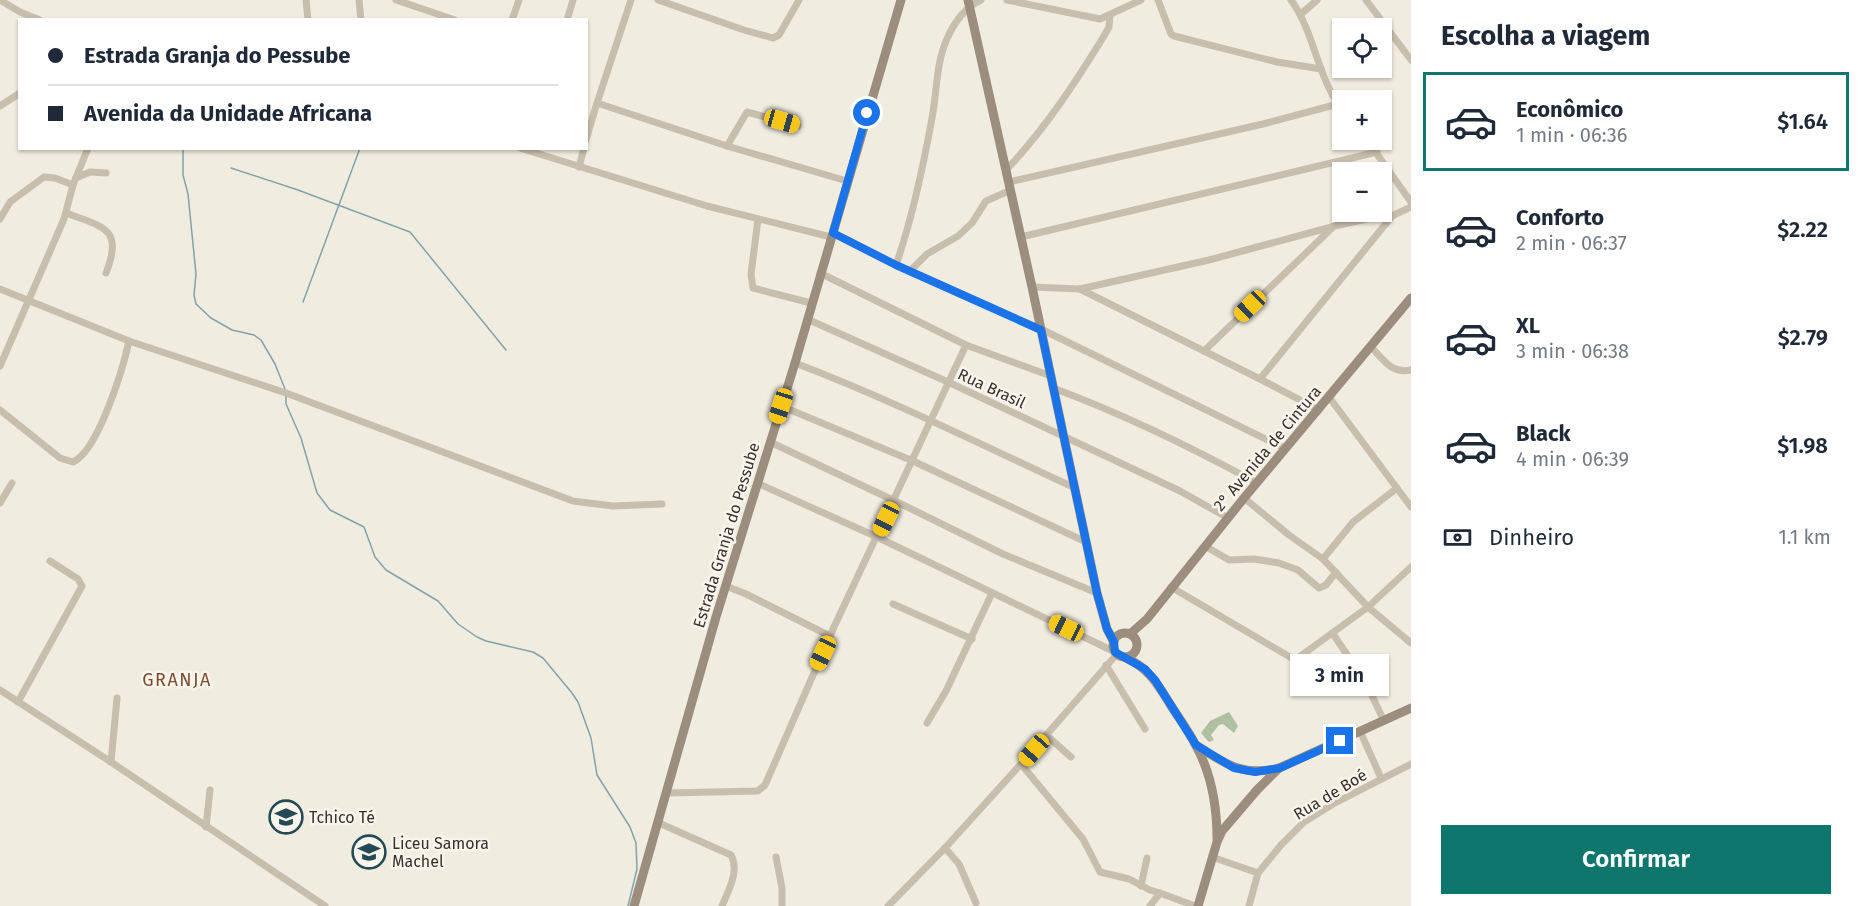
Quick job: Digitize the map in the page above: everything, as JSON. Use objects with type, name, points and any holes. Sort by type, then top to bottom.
[{"type":"street","points":[[0,0],[35,18]]},
{"type":"street","points":[[306,0],[308,18]]},
{"type":"street","points":[[359,0],[360,18]]},
{"type":"street","points":[[396,0],[449,18]]},
{"type":"street","points":[[513,18],[519,0]]},
{"type":"street","points":[[568,18],[573,0]]},
{"type":"street","points":[[588,133],[631,0]]},
{"type":"street","points":[[658,0],[774,38],[779,34],[799,0]]},
{"type":"street","name":"Estrada Granja do Pessube","points":[[634,906],[726,586],[795,363],[901,0]]},
{"type":"street","points":[[896,265],[911,222],[921,180],[936,95],[939,61],[954,23],[969,3],[981,0]]},
{"type":"street","points":[[1007,0],[1100,19],[1141,0]]},
{"type":"street","points":[[1158,0],[1171,34],[1174,36],[1277,62],[1321,69]]},
{"type":"street","points":[[1291,0],[1301,14],[1321,69],[1332,90]]},
{"type":"street","points":[[1301,14],[1317,0]]},
{"type":"street","points":[[1366,0],[1411,60]]},
{"type":"street","points":[[969,3],[1007,169],[1097,593],[1107,629],[1117,650],[1145,669],[1155,680],[1196,745],[1215,807],[1217,842]]},
{"type":"street","points":[[1007,169],[1025,150],[1072,88],[1109,27],[1110,15]]},
{"type":"street","points":[[0,106],[18,94]]},
{"type":"street","points":[[597,103],[727,146],[848,181]]},
{"type":"street","points":[[910,271],[927,254],[958,236],[972,223],[986,201],[1010,186],[1332,108]]},
{"type":"street","points":[[727,146],[747,112],[798,126]]},
{"type":"street","points":[[1,361],[64,219],[87,150]]},
{"type":"street","points":[[529,150],[707,206],[832,235],[1041,330],[1286,449]]},
{"type":"street","points":[[579,167],[583,150]]},
{"type":"street","points":[[1021,237],[1377,152],[1411,202]]},
{"type":"street","points":[[0,219],[10,202],[24,194],[39,180],[49,177],[75,182],[90,172],[105,173]]},
{"type":"street","points":[[1392,216],[1411,207]]},
{"type":"street","points":[[66,213],[94,224],[112,237],[113,256],[105,273]]},
{"type":"street","points":[[759,219],[751,274],[753,288],[811,303]]},
{"type":"street","points":[[1032,287],[1080,289],[1209,260],[1353,222]]},
{"type":"street","points":[[1260,379],[1387,222]]},
{"type":"street","points":[[1204,351],[1335,226]]},
{"type":"street","points":[[820,273],[966,345],[1051,376]]},
{"type":"street","points":[[0,289],[129,341],[286,393],[573,501],[613,506],[662,504]]},
{"type":"street","points":[[1080,289],[1319,410]]},
{"type":"street","name":"2° Avenida de Cintura","points":[[1147,619],[1244,498],[1411,298]]},
{"type":"street","name":"Rua Brasil","points":[[807,319],[948,382],[1180,491],[1228,518]]},
{"type":"street","points":[[0,410],[60,458],[73,462],[79,459],[92,443],[106,410],[123,366],[129,341]]},
{"type":"street","points":[[667,793],[758,791],[762,789],[966,345]]},
{"type":"street","points":[[1371,347],[1394,370],[1399,372],[1411,370]]},
{"type":"street","points":[[795,363],[834,377],[1075,488]]},
{"type":"street","points":[[1053,388],[1086,400],[1195,449],[1257,483]]},
{"type":"street","points":[[1329,397],[1411,507]]},
{"type":"street","points":[[781,406],[913,461],[1086,542]]},
{"type":"street","points":[[770,442],[1003,554],[1097,593]]},
{"type":"street","points":[[0,503],[12,483]]},
{"type":"street","points":[[757,483],[877,537],[1093,641],[1117,650],[1135,654],[1147,619]]},
{"type":"street","points":[[1323,559],[1353,522],[1397,488]]},
{"type":"street","points":[[1244,498],[1323,559],[1368,607],[1411,643]]},
{"type":"street","points":[[1205,546],[1229,560],[1279,563],[1298,570],[1318,588],[1324,588],[1336,572]]},
{"type":"street","points":[[18,702],[82,586],[78,579],[50,561]]},
{"type":"street","points":[[1171,587],[1295,660],[1368,607],[1411,567]]},
{"type":"street","points":[[726,586],[831,636]]},
{"type":"street","points":[[927,723],[972,639],[992,593]]},
{"type":"street","points":[[893,604],[972,639]]},
{"type":"street","points":[[1104,618],[1137,645],[1145,669]]},
{"type":"street","points":[[890,905],[1021,764],[1106,665],[1117,650],[1116,637],[1126,634],[1147,619]]},
{"type":"street","points":[[1333,634],[1365,681],[1384,721]]},
{"type":"street","points":[[1106,665],[1145,729]]},
{"type":"street","points":[[0,690],[325,906]]},
{"type":"street","points":[[111,762],[117,698]]},
{"type":"street","points":[[1196,745],[1234,768],[1255,772],[1280,768],[1411,708]]},
{"type":"street","name":"Rua de Boé","points":[[1250,906],[1258,873],[1304,822],[1381,778],[1360,731]]},
{"type":"street","points":[[1046,735],[1071,758]]},
{"type":"street","points":[[1021,764],[1083,839],[1101,872],[1129,879],[1141,886],[1197,906],[1217,842],[1230,820],[1280,768]]},
{"type":"street","points":[[1381,778],[1411,764]]},
{"type":"street","points":[[206,827],[210,790]]},
{"type":"street","points":[[659,823],[731,855],[734,864],[733,876],[722,906]]},
{"type":"street","points":[[945,848],[959,864],[976,903]]},
{"type":"street","points":[[776,857],[782,888],[782,906]]},
{"type":"street","points":[[1212,857],[1258,873]]},
{"type":"street","points":[[1141,886],[1147,858]]},
{"type":"street","points":[[1150,906],[1161,893]]},
{"type":"green space","points":[[1229,712],[1238,726],[1234,733],[1223,724],[1219,725],[1211,735],[1214,740],[1209,742],[1201,733],[1210,721]]},
{"type":"waterway","points":[[183,150],[183,175],[188,194],[196,274],[194,295],[196,304],[211,318],[232,330],[254,335],[261,340],[275,364],[285,389]]},
{"type":"waterway","points":[[303,302],[359,150]]},
{"type":"waterway","points":[[231,168],[298,190],[410,232],[506,350]]},
{"type":"waterway","points":[[286,396],[286,404],[301,438],[317,493],[330,510],[364,527],[375,557],[386,570],[438,601],[458,624],[477,637],[533,652],[543,658],[572,693],[578,702],[591,738],[597,775],[630,827],[636,843],[637,869],[628,906]]},
{"type":"place","name":"Tchico Té","points":[[286,817]]},
{"type":"place","name":"Liceu Samora Machel","points":[[369,852]]},
{"type":"district","name":"GRANJA","points":[[177,680]]},
{"type":"route","points":[[867,113],[833,233],[896,265],[1041,330],[1097,593],[1107,629],[1114,642],[1115,652],[1145,669],[1155,680],[1196,745],[1226,765],[1246,771],[1269,771],[1340,741]]}]
